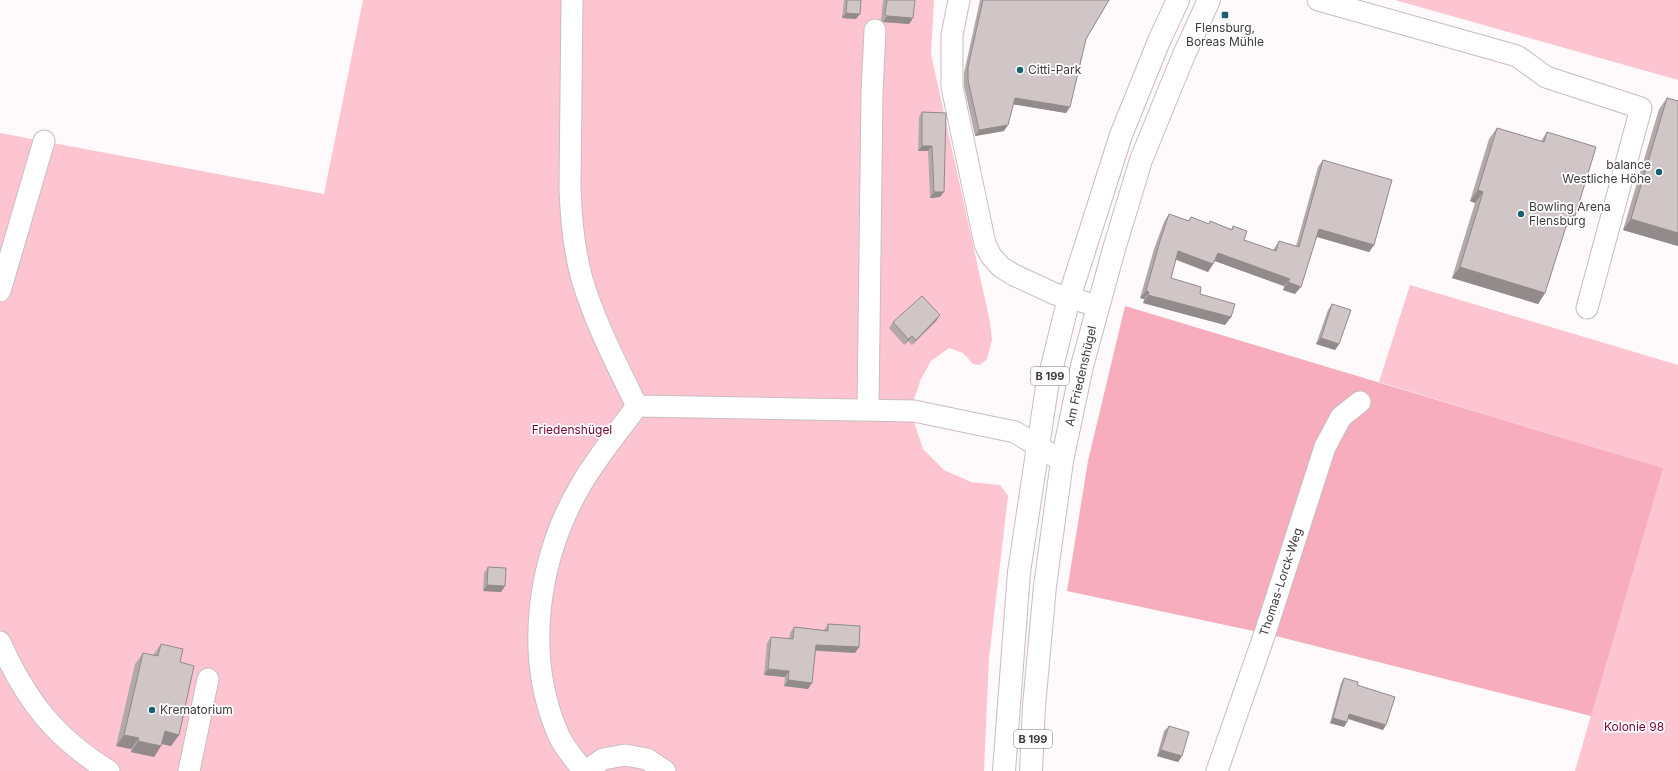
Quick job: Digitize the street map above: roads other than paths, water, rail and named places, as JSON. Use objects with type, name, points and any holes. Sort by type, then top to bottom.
[{"type":"main road","name":"B 199","points":[[1004,771],[1019,572],[1037,445],[1047,387],[1069,298],[1121,135],[1159,41],[1178,0]]},
{"type":"main road","name":"Am Friedenshügel","points":[[1032,771],[1034,706],[1044,586],[1062,461],[1082,366],[1141,160],[1183,57],[1209,0]]},
{"type":"street","points":[[572,0],[570,188],[574,245],[582,280],[594,311],[637,406]]},
{"type":"street","points":[[958,0],[952,35],[952,87],[985,244],[991,256],[1001,268],[1055,294],[1098,306]]},
{"type":"street","points":[[1318,0],[1518,56],[1546,77],[1641,108],[1586,308]]},
{"type":"street","points":[[868,410],[872,93],[875,30]]},
{"type":"street","points":[[0,291],[44,140]]},
{"type":"street","name":"Thomas-Lorck-Weg","points":[[1217,771],[1326,447],[1341,417],[1360,402]]},
{"type":"street","points":[[637,406],[914,411],[1015,432],[1062,461]]},
{"type":"street","points":[[637,406],[582,482],[561,524],[550,555],[540,614],[538,631],[539,654],[542,679],[550,711],[560,737],[572,756],[585,771],[603,759],[625,755],[648,759],[665,771]]},
{"type":"street","points":[[0,642],[25,691],[52,726],[85,756],[109,771]]},
{"type":"street","points":[[189,771],[208,679]]},
{"type":"place","name":"Flensburg, Boreas Mühle","points":[[1225,15]]},
{"type":"place","name":"Citti-Park","points":[[1020,70]]},
{"type":"place","name":"balance Westliche Höhe","points":[[1659,172]]},
{"type":"place","name":"Bowling Arena Flensburg","points":[[1521,214]]},
{"type":"place","name":"Krematorium","points":[[152,710]]},
{"type":"park label","name":"Friedenshügel","points":[[572,430]]},
{"type":"park label","name":"Kolonie 98","points":[[1634,727]]}]
